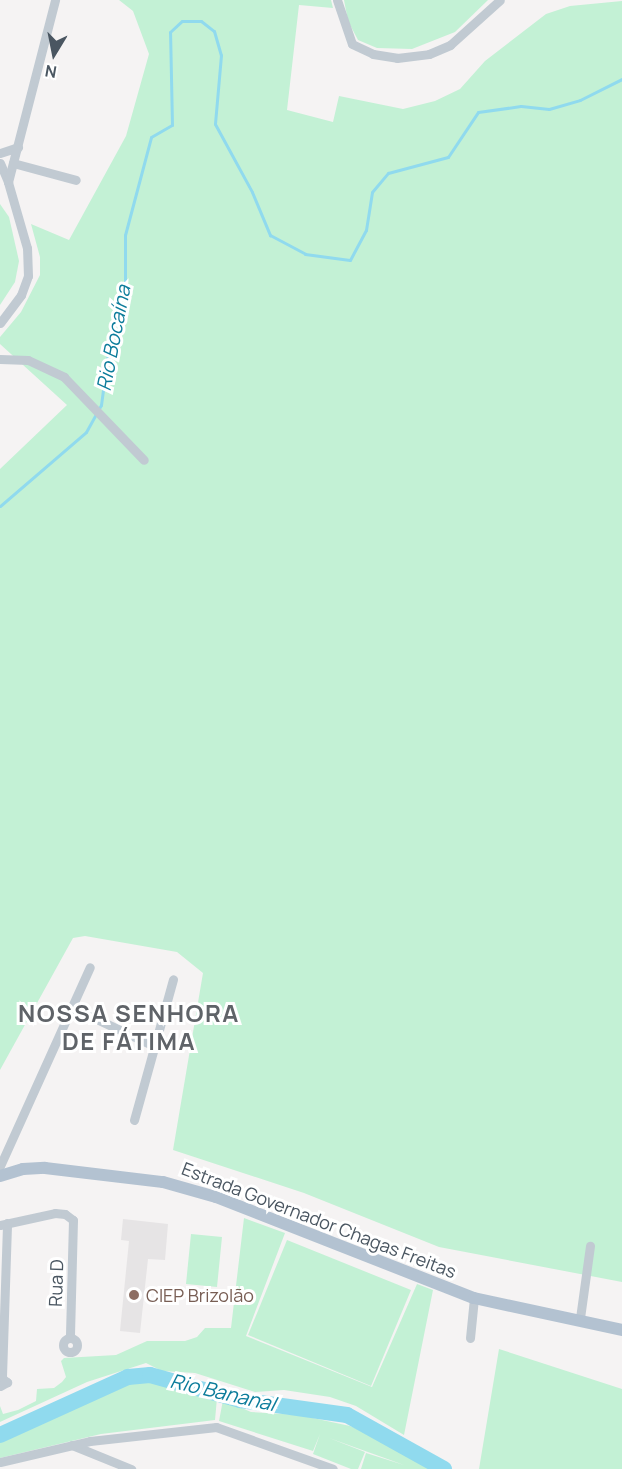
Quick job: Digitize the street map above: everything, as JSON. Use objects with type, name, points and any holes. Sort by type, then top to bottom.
[{"type":"main road","name":"Estrada Governador Chagas Freitas","points":[[0,1176],[23,1169],[63,1169],[130,1175],[179,1185],[474,1298],[579,1318],[622,1330]]},
{"type":"street","points":[[8,182],[55,0]]},
{"type":"street","points":[[337,0],[352,44],[373,54],[397,58],[420,57],[450,45],[500,0]]},
{"type":"street","points":[[0,153],[18,147]]},
{"type":"street","points":[[13,163],[76,180]]},
{"type":"street","points":[[0,164],[23,231],[29,267],[21,295],[0,323]]},
{"type":"street","points":[[0,359],[20,358],[49,368],[69,381],[88,405],[144,460]]},
{"type":"street","points":[[0,1166],[74,1008],[90,967]]},
{"type":"street","points":[[134,1120],[152,1045],[173,979]]},
{"type":"street","points":[[74,1008],[152,1045]]},
{"type":"street","name":"Rua D","points":[[4,1224],[61,1213],[73,1220],[70,1338]]},
{"type":"street","points":[[1,1380],[4,1224]]},
{"type":"street","points":[[579,1318],[590,1246]]},
{"type":"street","points":[[470,1338],[474,1298]]},
{"type":"street","points":[[0,1462],[71,1444],[216,1427],[333,1469]]},
{"type":"street","points":[[71,1444],[131,1469]]},
{"type":"shaded area","name":"CIEP Brizolão","points":[[123,1219],[168,1224],[165,1260],[148,1259],[140,1333],[120,1331],[129,1241],[121,1240]]},
{"type":"green space","points":[[119,0],[331,0],[333,8],[299,5],[287,110],[333,122],[339,96],[403,109],[435,101],[460,89],[485,61],[546,14],[570,6],[622,1],[622,1282],[439,1247],[304,1193],[173,1150],[203,973],[177,952],[85,936],[73,938],[0,1070],[0,469],[67,405],[0,344],[0,337],[21,312],[40,275],[40,257],[31,224],[69,240],[126,136],[149,54],[133,11]]},
{"type":"green space","points":[[344,0],[488,0],[455,32],[412,49],[377,48],[358,40],[348,21]]},
{"type":"green space","points":[[0,204],[9,217],[19,261],[15,282],[0,305]]},
{"type":"green space","points":[[244,1218],[285,1233],[246,1336],[372,1387],[417,1284],[433,1290],[404,1435],[356,1406],[330,1397],[284,1390],[255,1392],[195,1373],[162,1371],[146,1363],[87,1382],[0,1422],[0,1406],[3,1414],[18,1410],[36,1401],[37,1389],[54,1388],[62,1382],[66,1377],[61,1361],[64,1358],[116,1355],[147,1341],[185,1341],[197,1337],[205,1328],[231,1328]]},
{"type":"green space","points":[[191,1234],[222,1237],[217,1287],[186,1284]]},
{"type":"green space","points":[[287,1240],[411,1290],[371,1386],[248,1335]]},
{"type":"green space","points":[[499,1349],[622,1389],[622,1469],[479,1469]]},
{"type":"green space","points":[[133,1382],[163,1382],[217,1398],[215,1420],[101,1434],[0,1458],[0,1438],[87,1398]]},
{"type":"green space","points":[[223,1400],[251,1412],[299,1415],[350,1426],[400,1446],[433,1469],[361,1469],[366,1453],[404,1465],[329,1438],[365,1452],[358,1469],[351,1469],[313,1454],[320,1434],[313,1451],[219,1421]]},
{"type":"waterway","name":"Rio Bocaína","points":[[0,506],[86,432],[101,405],[111,330],[125,285],[125,235],[151,137],[172,125],[170,32],[182,21],[201,21],[214,31],[221,55],[215,124],[252,192],[270,235],[305,254],[350,260],[366,230],[372,192],[388,173],[448,157],[478,112],[521,106],[549,109],[580,100],[622,79]]},
{"type":"waterway","name":"Rio Bananal","points":[[0,1435],[128,1377],[150,1375],[240,1400],[347,1415],[444,1469]]},
{"type":"place","name":"CIEP Brizolão","points":[[134,1295]]},
{"type":"district","name":"NOSSA SENHORA DE FÁTIMA","points":[[129,1027]]}]
